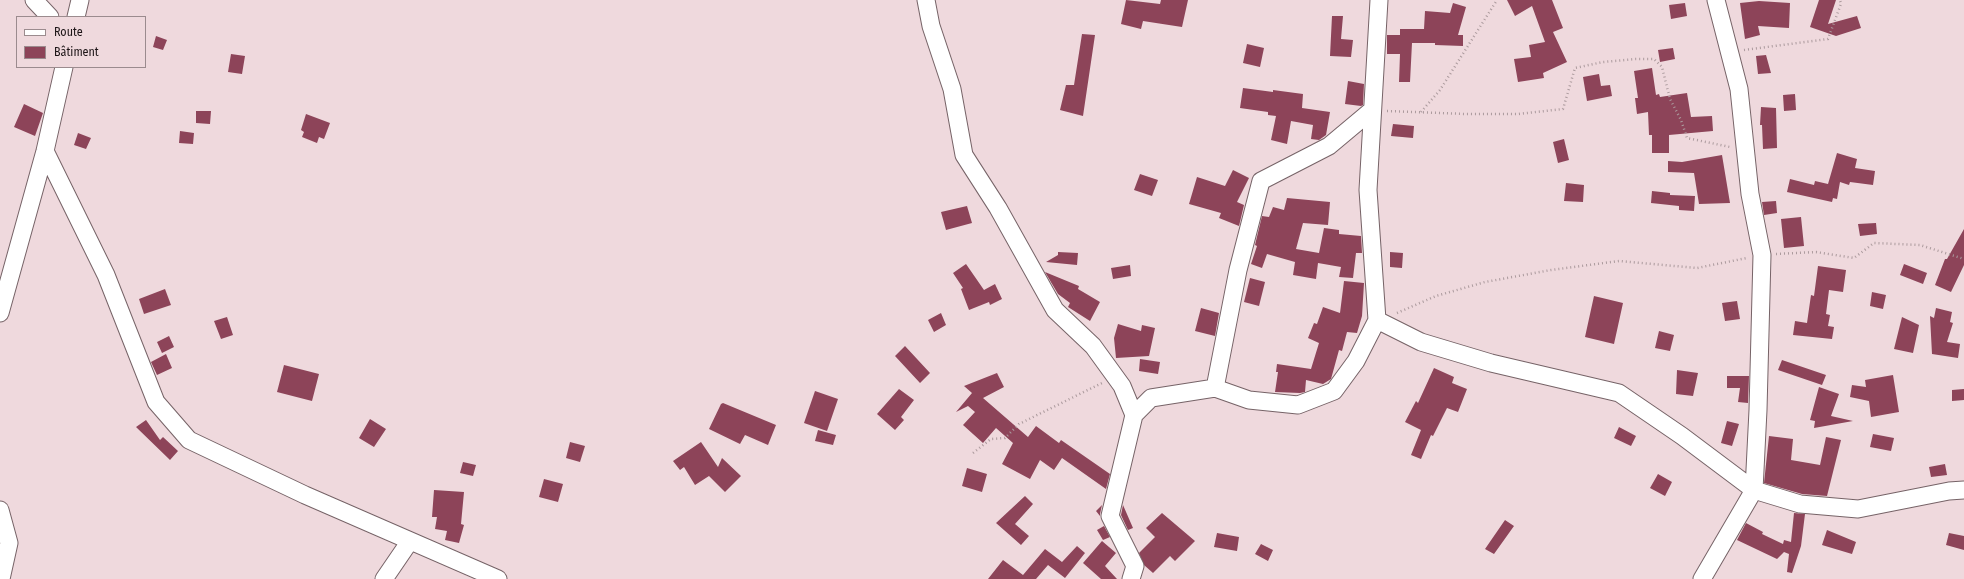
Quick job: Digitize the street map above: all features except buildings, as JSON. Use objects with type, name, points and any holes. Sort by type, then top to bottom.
[{"type":"street","points":[[34,0],[49,16]]},
{"type":"street","points":[[76,16],[80,0]]},
{"type":"street","points":[[926,0],[931,26],[952,89],[964,155],[998,208],[1055,310],[1093,346],[1122,386],[1134,415]]},
{"type":"street","points":[[1131,579],[1135,566],[1110,516],[1134,415],[1151,398],[1215,388],[1249,400],[1298,406],[1334,391],[1356,361],[1377,320],[1368,190],[1379,0]]},
{"type":"street","points":[[1702,579],[1754,490],[1758,410],[1762,255],[1750,194],[1739,89],[1716,0]]},
{"type":"street","points":[[0,313],[45,151],[64,68]]},
{"type":"street","points":[[1215,388],[1238,270],[1261,182],[1330,146],[1372,110]]},
{"type":"street","points":[[45,151],[106,275],[156,402],[189,440],[305,495],[498,579]]},
{"type":"street","points":[[1377,320],[1421,342],[1490,363],[1619,393],[1682,436],[1754,490],[1800,504],[1858,509],[1949,491],[1964,490]]},
{"type":"street","points":[[0,510],[9,543],[1,579]]},
{"type":"street","points":[[384,579],[410,541]]},
{"type":"path","points":[[1421,113],[1440,90],[1497,0]]},
{"type":"path","points":[[1729,52],[1828,39],[1841,4],[1840,0]]},
{"type":"path","points":[[1372,110],[1421,113],[1518,114],[1563,109],[1574,68],[1603,62],[1636,59],[1654,60],[1662,67],[1670,99],[1681,120],[1687,138],[1713,142],[1745,151]]},
{"type":"path","points":[[1377,320],[1436,296],[1485,282],[1537,273],[1619,262],[1696,268],[1762,255],[1816,252],[1854,258],[1874,243],[1920,244],[1964,259]]},
{"type":"path","points":[[973,453],[991,439],[1005,438],[1019,424],[1114,376]]}]
